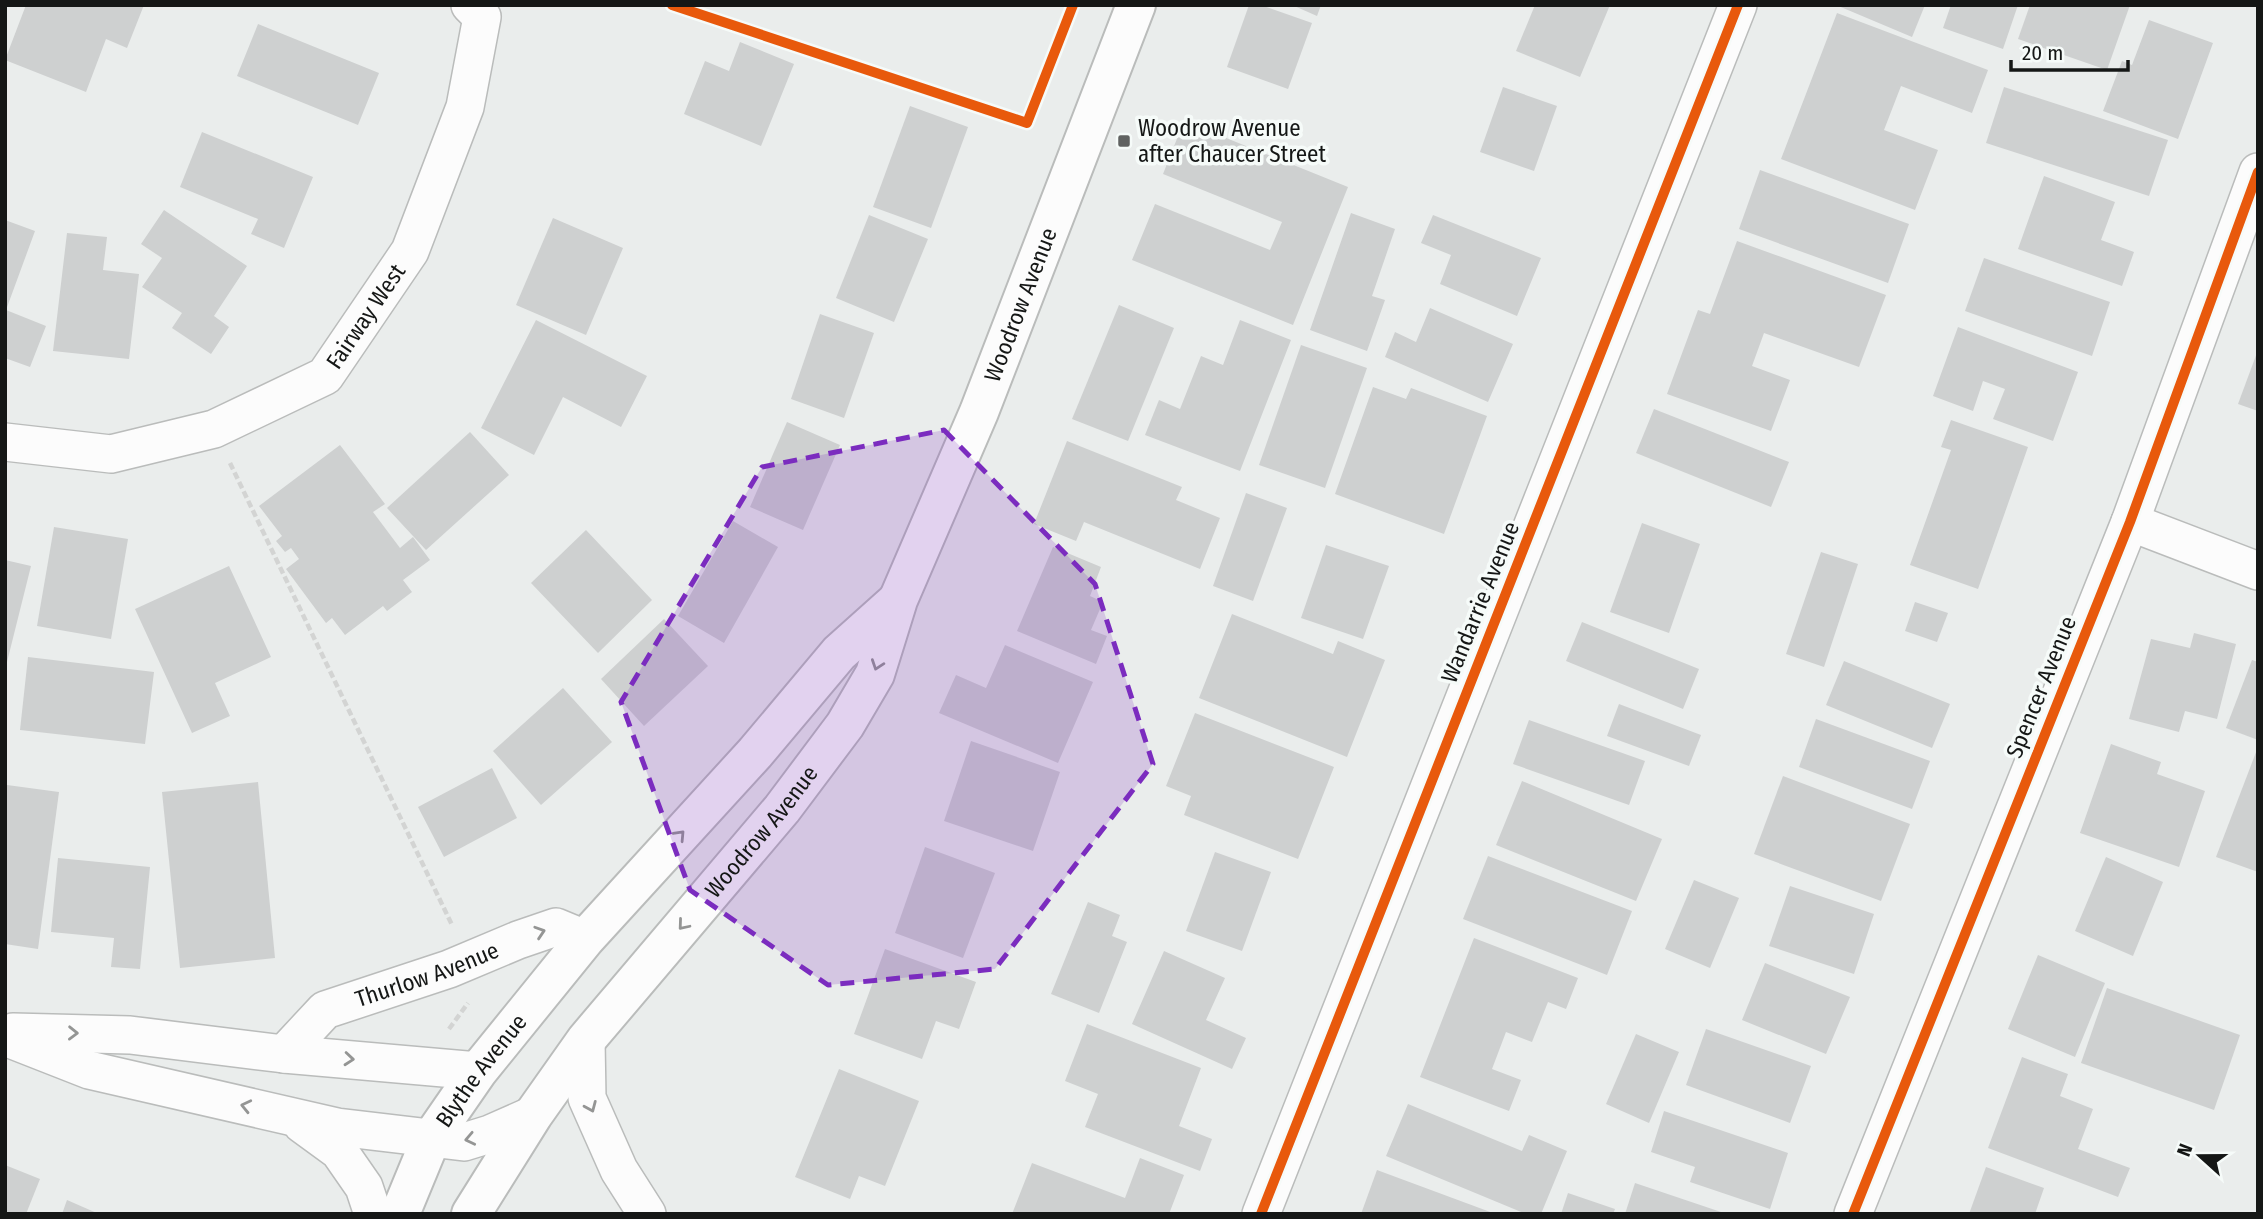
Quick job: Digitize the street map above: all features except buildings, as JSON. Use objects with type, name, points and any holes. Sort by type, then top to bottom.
[{"type":"main road","name":"Woodrow Avenue","points":[[586,1040],[782,809],[845,725],[875,674],[898,600],[979,412],[1136,5]]},
{"type":"main road","name":"Woodrow Avenue","points":[[585,939],[755,753],[839,653],[898,600]]},
{"type":"main road","name":"Blythe Avenue","points":[[400,1214],[431,1139],[478,1071],[585,939]]},
{"type":"main road","points":[[471,1214],[533,1115],[586,1040]]},
{"type":"street","name":"Wandarrie Avenue","points":[[1261,1214],[1738,5]]},
{"type":"street","name":"Fairway West","points":[[5,442],[111,454],[214,429],[325,376],[410,251],[465,107],[476,11]]},
{"type":"street","name":"Spencer Avenue","points":[[1853,1214],[2130,522],[2258,172]]},
{"type":"street","points":[[2130,522],[2258,571]]},
{"type":"street","name":"Thurlow Avenue","points":[[284,1054],[325,1010],[449,969],[556,927],[585,939]]},
{"type":"street","points":[[5,1031],[130,1035],[284,1054],[478,1071]]},
{"type":"street","points":[[5,1037],[89,1070],[337,1127],[464,1142],[533,1115]]},
{"type":"street","points":[[586,1040],[587,1098],[619,1170],[647,1214]]},
{"type":"street","points":[[292,1116],[339,1151],[364,1187],[373,1214]]},
{"type":"path","points":[[214,429],[454,929]]},
{"type":"path","points":[[446,1033],[468,1005],[468,996]]},
{"type":"highlighted area","points":[[944,430],[1095,584],[1153,764],[995,969],[828,985],[690,890],[621,702],[762,467]]},
{"type":"cycle path","points":[[672,5],[1027,123],[1073,5]]},
{"type":"cycle path","points":[[1261,1214],[1738,5]]},
{"type":"cycle path","points":[[1853,1214],[2130,522],[2258,172]]},
{"type":"place","name":"Woodrow Avenue after Chaucer Street","points":[[1124,141]]}]
